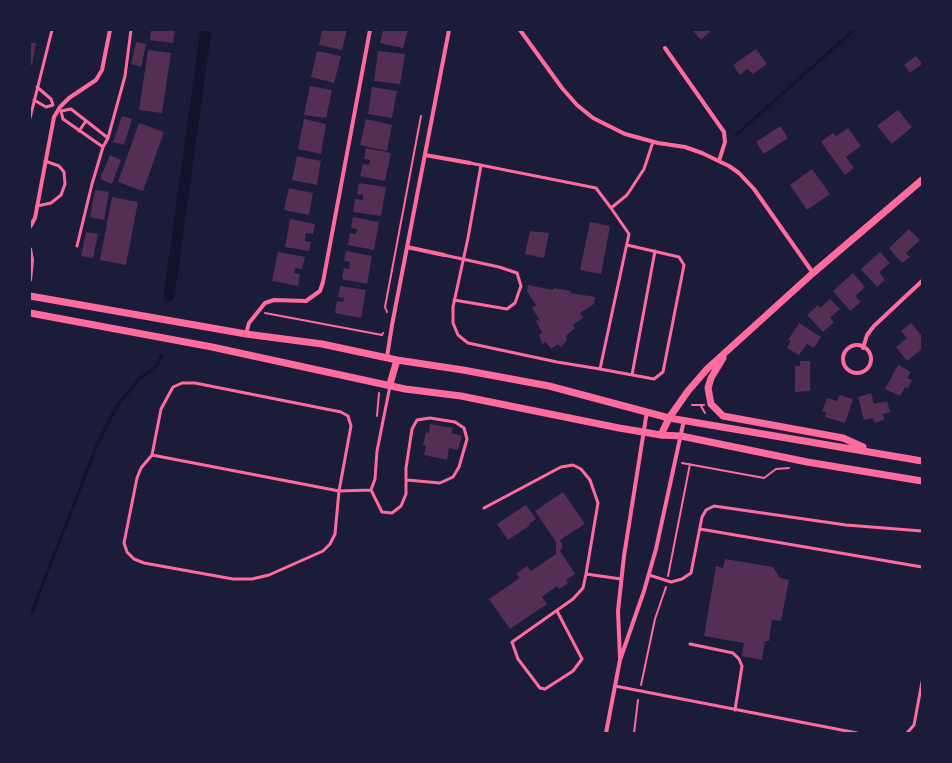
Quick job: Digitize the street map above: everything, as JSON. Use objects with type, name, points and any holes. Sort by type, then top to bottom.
[{"type":"street","points":[[30,227],[35,218],[54,118],[69,98],[96,80],[102,70],[110,30]]},
{"type":"street","points":[[246,334],[249,323],[265,303],[274,300],[301,302],[313,297],[320,291],[323,282],[370,30]]},
{"type":"street","points":[[388,357],[407,247],[449,30]]},
{"type":"street","points":[[520,30],[562,88],[577,105],[607,126],[624,134],[653,142],[686,147],[729,166],[747,180],[813,273]]},
{"type":"street","points":[[665,48],[724,132],[725,142],[719,161]]},
{"type":"street","points":[[425,155],[470,163]]},
{"type":"street","points":[[661,435],[669,418],[688,390],[707,369],[813,273],[922,180]]},
{"type":"street","points":[[407,247],[444,255]]},
{"type":"street","points":[[30,249],[32,260],[30,280]]},
{"type":"street","points":[[863,348],[867,335],[874,326],[922,281]]},
{"type":"street","points":[[30,296],[246,334],[322,344],[397,360],[549,386],[669,418],[922,461]]},
{"type":"street","points":[[30,313],[212,347],[390,384],[405,389],[461,396],[643,432],[681,436],[807,462],[922,481]]},
{"type":"street","points":[[856,345],[863,348],[870,356],[868,367],[859,373],[848,370],[843,360],[847,349],[856,345]]},
{"type":"street","points":[[727,351],[711,378],[708,388],[711,404],[716,411],[724,416],[843,438],[873,452]]},
{"type":"street","points":[[390,384],[397,360]]},
{"type":"street","points":[[620,660],[618,611],[647,411]]},
{"type":"street","points":[[606,733],[620,660],[648,575],[684,420]]},
{"type":"lane","points":[[30,118],[52,30]]},
{"type":"lane","points":[[77,246],[103,147],[108,138],[125,76],[131,30]]},
{"type":"lane","points":[[37,87],[51,99],[53,105],[60,110],[63,119],[103,147]]},
{"type":"lane","points":[[34,100],[46,107],[53,105]]},
{"type":"lane","points":[[60,110],[71,109],[108,138]]},
{"type":"lane","points":[[79,131],[86,121]]},
{"type":"lane","points":[[611,208],[627,196],[644,169],[653,142]]},
{"type":"lane","points":[[37,206],[50,203],[61,196],[65,184],[64,172],[59,166],[45,161]]},
{"type":"lane","points":[[470,163],[596,188],[629,234],[600,368]]},
{"type":"lane","points":[[481,165],[454,300],[453,323],[458,335],[468,343],[557,362],[600,368],[654,379],[663,372],[684,265],[679,257],[627,245]]},
{"type":"lane","points":[[632,375],[655,251]]},
{"type":"lane","points":[[444,255],[500,267],[517,273],[521,286],[516,303],[507,309],[454,300]]},
{"type":"lane","points":[[182,383],[195,383],[307,404],[341,412],[348,416],[351,426],[339,491],[335,534],[330,544],[313,557],[269,575],[252,579],[234,579],[144,563],[134,559],[127,552],[124,543],[137,478],[141,468],[152,455],[161,409],[173,387],[182,383]]},
{"type":"lane","points":[[390,384],[377,451],[375,479],[371,490],[382,512],[392,513],[401,506],[406,494],[406,468],[412,429],[417,420],[430,418],[455,422],[464,428],[467,439],[459,467],[453,477],[440,483],[407,480]]},
{"type":"lane","points":[[152,455],[339,491],[371,490]]},
{"type":"lane","points":[[484,508],[561,467],[572,465],[581,469],[590,480],[598,503],[583,588],[557,611],[512,642],[518,659],[540,688],[545,689],[573,671],[582,659],[557,611]]},
{"type":"lane","points":[[648,575],[671,582],[682,579],[691,573],[702,517],[706,510],[714,506],[846,525],[922,531]]},
{"type":"lane","points":[[700,529],[922,567]]},
{"type":"lane","points":[[586,574],[622,579]]},
{"type":"lane","points":[[690,644],[733,653],[739,659],[742,666],[735,710]]},
{"type":"lane","points":[[907,733],[914,724],[922,682]]},
{"type":"lane","points":[[615,686],[857,733]]},
{"type":"path","points":[[388,315],[385,307],[421,116]]},
{"type":"path","points":[[258,311],[382,335],[385,330]]},
{"type":"path","points":[[692,405],[701,406],[705,413]]},
{"type":"path","points":[[679,462],[764,478],[776,469],[790,468]]},
{"type":"path","points":[[668,577],[690,464]]},
{"type":"path","points":[[641,685],[655,619],[666,587]]},
{"type":"path","points":[[634,733],[638,700]]},
{"type":"building","points":[[151,30],[175,30],[173,43],[150,40]]},
{"type":"building","points":[[322,30],[347,30],[342,50],[319,45]]},
{"type":"building","points":[[383,30],[408,30],[403,48],[380,43]]},
{"type":"building","points":[[712,30],[701,40],[693,31]]},
{"type":"building","points":[[136,42],[146,44],[141,67],[131,64]]},
{"type":"building","points":[[30,43],[36,43],[32,65],[30,65]]},
{"type":"building","points":[[756,49],[767,64],[753,74],[747,69],[740,75],[733,65]]},
{"type":"building","points":[[148,50],[171,53],[162,113],[139,110]]},
{"type":"building","points":[[317,51],[341,56],[334,83],[311,77]]},
{"type":"building","points":[[378,51],[405,54],[400,84],[374,81]]},
{"type":"building","points":[[916,56],[922,64],[910,73],[904,65]]},
{"type":"building","points":[[310,86],[332,90],[326,118],[304,115]]},
{"type":"building","points":[[372,87],[397,91],[392,118],[368,114]]},
{"type":"building","points":[[898,110],[912,127],[892,144],[877,126]]},
{"type":"building","points":[[122,116],[132,119],[124,145],[113,142]]},
{"type":"building","points":[[304,119],[326,124],[321,154],[298,149]]},
{"type":"building","points":[[366,119],[392,125],[387,151],[360,145]]},
{"type":"building","points":[[139,123],[164,132],[143,191],[118,182]]},
{"type":"building","points":[[780,126],[788,138],[764,154],[756,142]]},
{"type":"building","points":[[848,128],[861,146],[846,157],[854,168],[845,175],[821,142],[833,133],[836,136]]},
{"type":"building","points":[[366,148],[391,153],[385,181],[360,176],[363,164],[369,165],[370,160],[364,159]]},
{"type":"building","points":[[110,155],[121,160],[112,184],[100,179]]},
{"type":"building","points":[[297,156],[321,161],[317,185],[292,180]]},
{"type":"building","points":[[812,169],[830,194],[807,210],[790,185]]},
{"type":"building","points":[[359,183],[386,187],[381,216],[353,212],[355,199],[363,200],[363,195],[357,194]]},
{"type":"building","points":[[289,188],[313,193],[309,215],[284,210]]},
{"type":"building","points":[[95,190],[109,192],[104,220],[90,217]]},
{"type":"building","points":[[112,197],[138,202],[126,265],[100,260]]},
{"type":"building","points":[[353,217],[379,222],[374,250],[348,245],[350,233],[356,234],[357,229],[351,228]]},
{"type":"building","points":[[290,219],[315,224],[313,234],[306,233],[305,241],[311,242],[309,251],[285,247]]},
{"type":"building","points":[[590,222],[610,226],[601,274],[580,270]]},
{"type":"building","points":[[909,229],[920,240],[906,253],[910,257],[902,263],[889,248]]},
{"type":"building","points":[[530,231],[549,233],[544,258],[525,254]]},
{"type":"building","points":[[86,232],[98,234],[93,258],[81,256]]},
{"type":"building","points":[[346,251],[372,256],[367,284],[342,279],[344,268],[349,269],[350,262],[344,261]]},
{"type":"building","points":[[278,252],[305,257],[302,269],[295,268],[294,273],[300,274],[298,286],[272,281]]},
{"type":"building","points":[[880,252],[890,263],[879,272],[885,280],[877,287],[861,269]]},
{"type":"building","points":[[853,273],[865,287],[855,296],[861,302],[850,311],[833,291]]},
{"type":"building","points":[[528,285],[553,290],[553,288],[571,291],[570,293],[595,297],[594,304],[580,313],[583,318],[573,325],[575,328],[566,336],[567,340],[561,347],[558,344],[551,349],[546,342],[542,344],[539,335],[542,333],[536,320],[540,321],[532,308],[536,305],[527,291]]},
{"type":"building","points":[[340,286],[366,290],[361,318],[335,313],[337,301],[343,302],[344,298],[338,297]]},
{"type":"building","points":[[830,299],[840,309],[830,318],[834,322],[823,332],[807,315],[818,305],[820,308]]},
{"type":"building","points":[[799,323],[821,337],[814,348],[807,344],[799,355],[787,348],[791,341],[788,340]]},
{"type":"building","points":[[911,323],[922,336],[922,349],[907,361],[896,347],[907,338],[901,331]]},
{"type":"building","points":[[800,361],[810,361],[810,391],[795,392],[795,366],[800,366]]},
{"type":"building","points":[[898,365],[911,372],[907,378],[912,380],[908,388],[905,387],[900,396],[885,389]]},
{"type":"building","points":[[871,393],[874,404],[887,401],[890,412],[883,414],[884,420],[874,423],[873,418],[864,420],[858,397]]},
{"type":"building","points":[[839,395],[853,399],[845,423],[825,417],[826,412],[822,411],[827,398],[837,401]]},
{"type":"building","points":[[430,424],[453,428],[451,433],[462,436],[458,450],[449,448],[447,460],[424,455],[426,446],[423,445],[426,432],[429,433]]},
{"type":"building","points":[[563,492],[585,524],[560,540],[563,547],[560,551],[575,574],[566,580],[568,583],[559,589],[557,586],[542,597],[547,604],[510,629],[489,599],[520,578],[516,574],[527,566],[531,571],[556,554],[556,542],[535,511]]},
{"type":"building","points":[[526,505],[536,519],[529,524],[529,526],[508,540],[497,524]]},
{"type":"building","points":[[725,559],[773,567],[780,578],[789,580],[781,621],[772,620],[769,641],[765,641],[762,660],[742,656],[744,643],[704,636],[716,566],[723,568]]},
{"type":"waterway","points":[[169,296],[206,30]]},
{"type":"waterway","points":[[736,135],[854,30]]},
{"type":"waterway","points":[[30,617],[97,445],[117,406],[139,379],[155,368],[162,356]]}]
